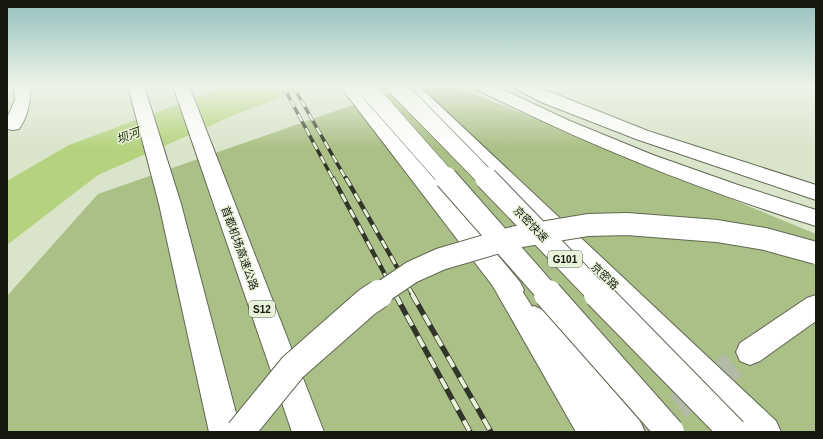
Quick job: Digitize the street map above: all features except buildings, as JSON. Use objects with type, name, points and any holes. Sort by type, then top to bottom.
[{"type":"main road","points":[[9,127],[20,106]]},
{"type":"main road","points":[[142,106],[170,204],[225,432]]},
{"type":"main road","name":"首都机场高速公路","points":[[188,106],[308,432]]},
{"type":"main road","points":[[372,106],[498,274],[629,432]]},
{"type":"main road","points":[[374,106],[670,432]]},
{"type":"main road","name":"京密快速","points":[[425,106],[733,432]]},
{"type":"main road","name":"京密路","points":[[427,106],[765,432]]},
{"type":"main road","points":[[523,106],[594,138],[676,171],[752,198],[816,218]]},
{"type":"main road","points":[[569,106],[642,135],[816,193]]},
{"type":"main road","points":[[240,432],[293,367],[367,302],[412,272],[441,259],[516,237],[588,225],[627,224],[717,231],[765,239],[816,253]]},
{"type":"main road","points":[[498,274],[590,427]]},
{"type":"main road","points":[[750,352],[816,306]]},
{"type":"shaded area","points":[[348,106],[506,106],[816,234],[816,432],[7,432],[7,296],[98,194]]},
{"type":"water","name":"坝河","points":[[172,106],[256,106],[98,175],[7,245],[7,181],[69,145]]},
{"type":"tunnel","points":[[644,432],[750,352]]},
{"type":"railway","points":[[294,106],[333,179]]},
{"type":"railway","points":[[305,106],[346,179]]},
{"type":"railway","points":[[333,178],[396,295]]},
{"type":"railway","points":[[346,178],[413,295]]},
{"type":"railway","points":[[395,294],[470,432]]},
{"type":"railway","points":[[412,294],[491,432]]}]
